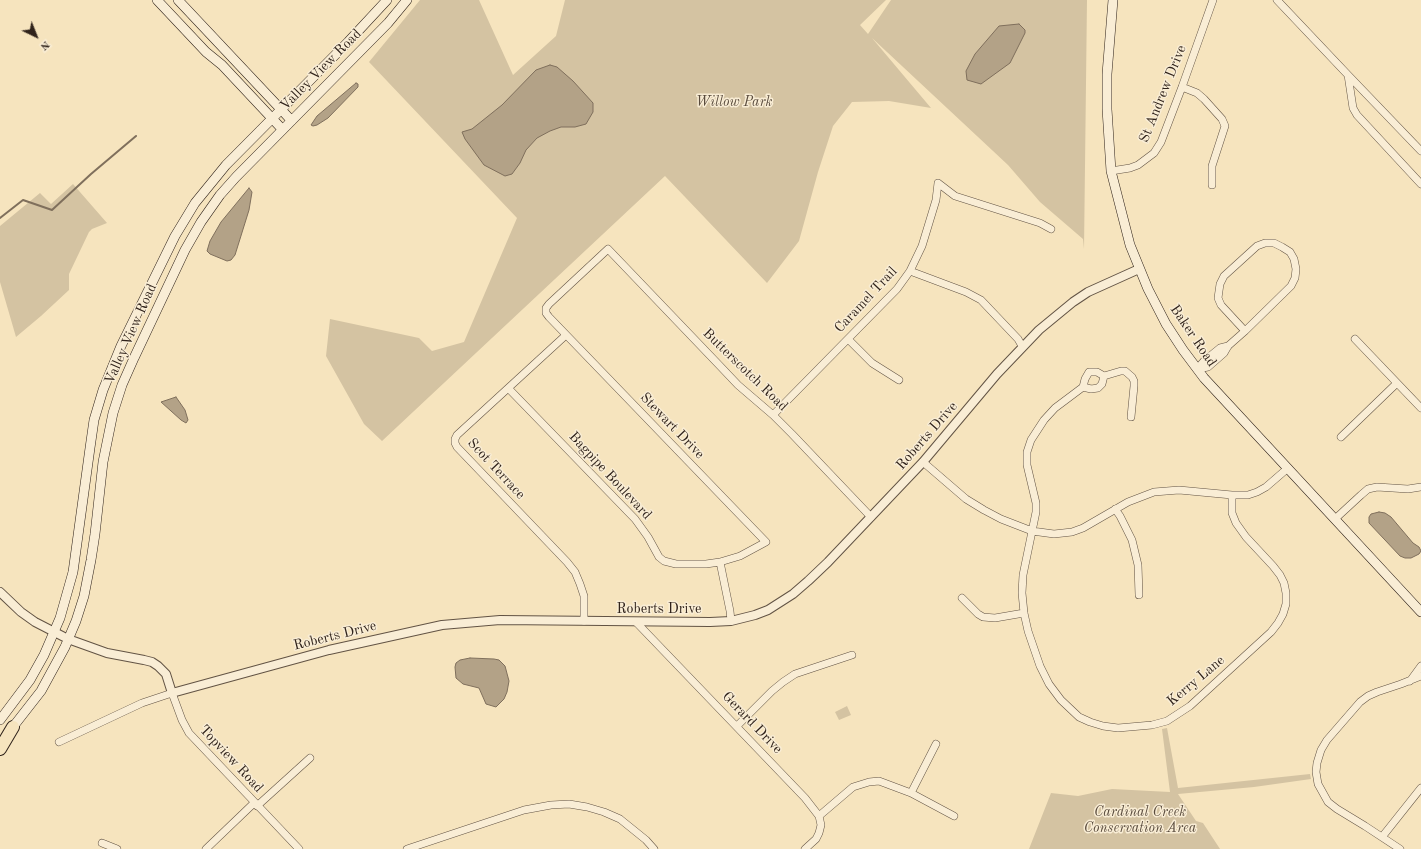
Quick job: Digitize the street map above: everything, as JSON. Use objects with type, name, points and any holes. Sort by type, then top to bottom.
[{"type":"highway","points":[[0,749],[13,727]]},
{"type":"main road","points":[[157,0],[206,52],[222,65],[282,129]]},
{"type":"main road","points":[[178,0],[291,120]]},
{"type":"main road","name":"Valley View Road","points":[[0,720],[30,680],[55,632],[73,572],[94,420],[103,390],[110,371],[186,217],[204,191],[226,165],[348,42],[387,0]]},
{"type":"main road","name":"Valley View Road","points":[[0,742],[40,691],[53,670],[68,639],[84,596],[95,534],[103,462],[113,413],[122,385],[178,264],[201,222],[230,183],[383,28],[407,0]]},
{"type":"main road","name":"Baker Road","points":[[1113,0],[1107,74],[1106,110],[1111,171],[1130,245],[1139,269],[1166,324],[1197,369],[1223,399],[1421,612]]},
{"type":"street","name":"St Andrew Drive","points":[[1111,171],[1138,165],[1154,153],[1161,142],[1213,0]]},
{"type":"street","points":[[1277,0],[1421,151]]},
{"type":"street","points":[[1348,75],[1353,108],[1357,115],[1421,184]]},
{"type":"street","points":[[1182,87],[1204,99],[1222,119],[1226,126],[1212,166],[1212,185]]},
{"type":"street","name":"Caramel Trail","points":[[773,415],[897,289],[910,272],[924,241],[936,200],[938,183],[955,196],[1040,223],[1051,229]]},
{"type":"street","points":[[1197,369],[1208,367],[1224,353],[1228,346],[1245,331],[1291,286],[1295,278],[1296,269],[1294,259],[1290,252],[1274,243],[1265,243],[1257,246],[1224,276],[1220,284],[1218,298],[1221,305],[1245,331]]},
{"type":"street","name":"Stewart Drive","points":[[608,249],[549,304],[546,308],[546,313],[766,542],[740,556],[720,562]]},
{"type":"street","name":"Butterscotch Road","points":[[608,249],[738,385],[773,415],[871,517]]},
{"type":"street","name":"Roberts Drive","points":[[58,742],[142,703],[172,693],[329,650],[442,625],[500,620],[584,620],[636,622],[731,621],[755,616],[768,610],[808,582],[923,462],[997,374],[1022,346],[1039,330],[1078,298],[1101,285],[1139,269]]},
{"type":"street","points":[[910,272],[966,292],[981,300],[1018,339],[1022,346]]},
{"type":"street","name":"Scot Terrace","points":[[566,335],[457,436],[455,443],[457,447],[575,572],[584,596],[584,620]]},
{"type":"street","points":[[1355,339],[1421,408]]},
{"type":"street","points":[[848,340],[872,362],[899,380]]},
{"type":"street","name":"Kerry Lane","points":[[1131,417],[1134,386],[1132,377],[1125,371],[1104,376],[1097,372],[1089,372],[1085,379],[1084,387],[1050,413],[1031,440],[1027,452],[1027,465],[1036,508],[1023,575],[1022,593],[1024,613],[1033,648],[1041,670],[1061,700],[1080,717],[1103,726],[1118,728],[1152,725],[1166,721],[1178,715],[1190,706],[1271,632],[1283,614],[1286,604],[1284,583],[1280,575],[1246,537],[1236,523],[1232,513],[1232,495]]},
{"type":"street","name":"Kerry Lane","points":[[1084,387],[1091,389],[1098,388],[1102,384],[1104,376]]},
{"type":"street","points":[[1340,436],[1397,383]]},
{"type":"street","name":"Bagpipe Boulevard","points":[[509,389],[634,518],[648,537],[659,557],[664,561],[674,564],[706,564],[720,562]]},
{"type":"street","points":[[923,462],[962,496],[984,510],[1001,519],[1032,531],[1054,534],[1072,532],[1083,528],[1141,496],[1179,490],[1248,495],[1266,487],[1288,468]]},
{"type":"street","points":[[1335,519],[1360,495],[1368,490],[1377,487],[1408,489],[1421,487]]},
{"type":"street","points":[[1115,509],[1132,540],[1138,565],[1139,595]]},
{"type":"street","points":[[720,562],[731,621]]},
{"type":"street","name":"Topview Road","points":[[0,592],[21,612],[35,622],[68,639],[107,653],[152,662],[158,666],[166,674],[182,720],[189,733],[299,849]]},
{"type":"street","points":[[962,598],[983,617],[994,618],[1024,613]]},
{"type":"street","name":"Gerard Drive","points":[[636,622],[805,798],[819,816]]},
{"type":"street","points":[[737,726],[772,691],[795,674],[852,655]]},
{"type":"street","points":[[1410,681],[1421,666]]},
{"type":"street","points":[[1400,849],[1337,810],[1328,802],[1318,784],[1316,772],[1317,761],[1327,740],[1360,702],[1377,692],[1421,676]]},
{"type":"street","points":[[911,793],[936,744]]},
{"type":"street","points":[[206,849],[310,758]]},
{"type":"street","points":[[806,849],[816,839],[819,833],[821,825],[819,816],[853,787],[861,783],[879,781],[911,793],[954,816]]},
{"type":"street","points":[[1382,837],[1421,788]]},
{"type":"street","points":[[407,849],[524,810],[551,804],[569,804],[604,812],[620,819],[646,840],[654,849]]},
{"type":"street","points":[[102,843],[116,849]]},
{"type":"green space","name":"Willow Park","points":[[420,0],[479,0],[513,75],[556,36],[565,0],[886,0],[860,25],[868,34],[891,0],[1087,0],[1084,249],[1083,239],[1040,202],[1008,165],[872,38],[931,108],[889,101],[852,102],[833,126],[818,172],[799,241],[767,283],[665,176],[382,441],[364,424],[326,356],[330,319],[419,338],[432,351],[464,342],[517,218],[369,62]]},
{"type":"green space","points":[[73,184],[107,223],[92,229],[89,232],[69,274],[69,290],[16,337],[0,282],[0,226],[40,193],[51,204]]},
{"type":"green space","points":[[847,706],[851,715],[839,720],[835,712]]},
{"type":"green space","name":"Cardinal Creek Conservation Area","points":[[1167,728],[1178,788],[1310,774],[1311,779],[1254,787],[1178,794],[1196,821],[1203,823],[1220,849],[1029,849],[1051,793],[1078,796],[1112,789],[1170,792],[1162,729]]},
{"type":"shaded area","points":[[1019,24],[1025,30],[1025,33],[1010,63],[981,84],[967,80],[966,71],[975,54],[999,26]]},
{"type":"shaded area","points":[[550,65],[557,67],[573,81],[593,103],[593,112],[586,124],[575,127],[561,127],[537,138],[526,150],[520,163],[512,174],[505,176],[484,165],[465,139],[462,132],[472,129],[502,105],[536,70]]},
{"type":"shaded area","points":[[356,83],[358,84],[358,87],[328,118],[317,125],[311,125],[317,116]]},
{"type":"shaded area","points":[[249,188],[252,192],[249,210],[235,255],[231,260],[227,261],[210,254],[207,251],[210,241],[221,222]]},
{"type":"shaded area","points":[[176,397],[185,410],[188,420],[186,423],[161,402]]},
{"type":"shaded area","points":[[1379,512],[1385,513],[1391,517],[1413,543],[1419,547],[1421,551],[1419,554],[1411,558],[1400,556],[1369,523],[1369,517],[1371,514]]},
{"type":"shaded area","points":[[470,658],[499,660],[505,666],[509,681],[507,692],[504,699],[496,707],[486,704],[479,688],[463,684],[456,678],[456,663],[460,660]]},
{"type":"waterway","points":[[0,218],[23,200],[52,210],[91,174],[136,136]]}]
